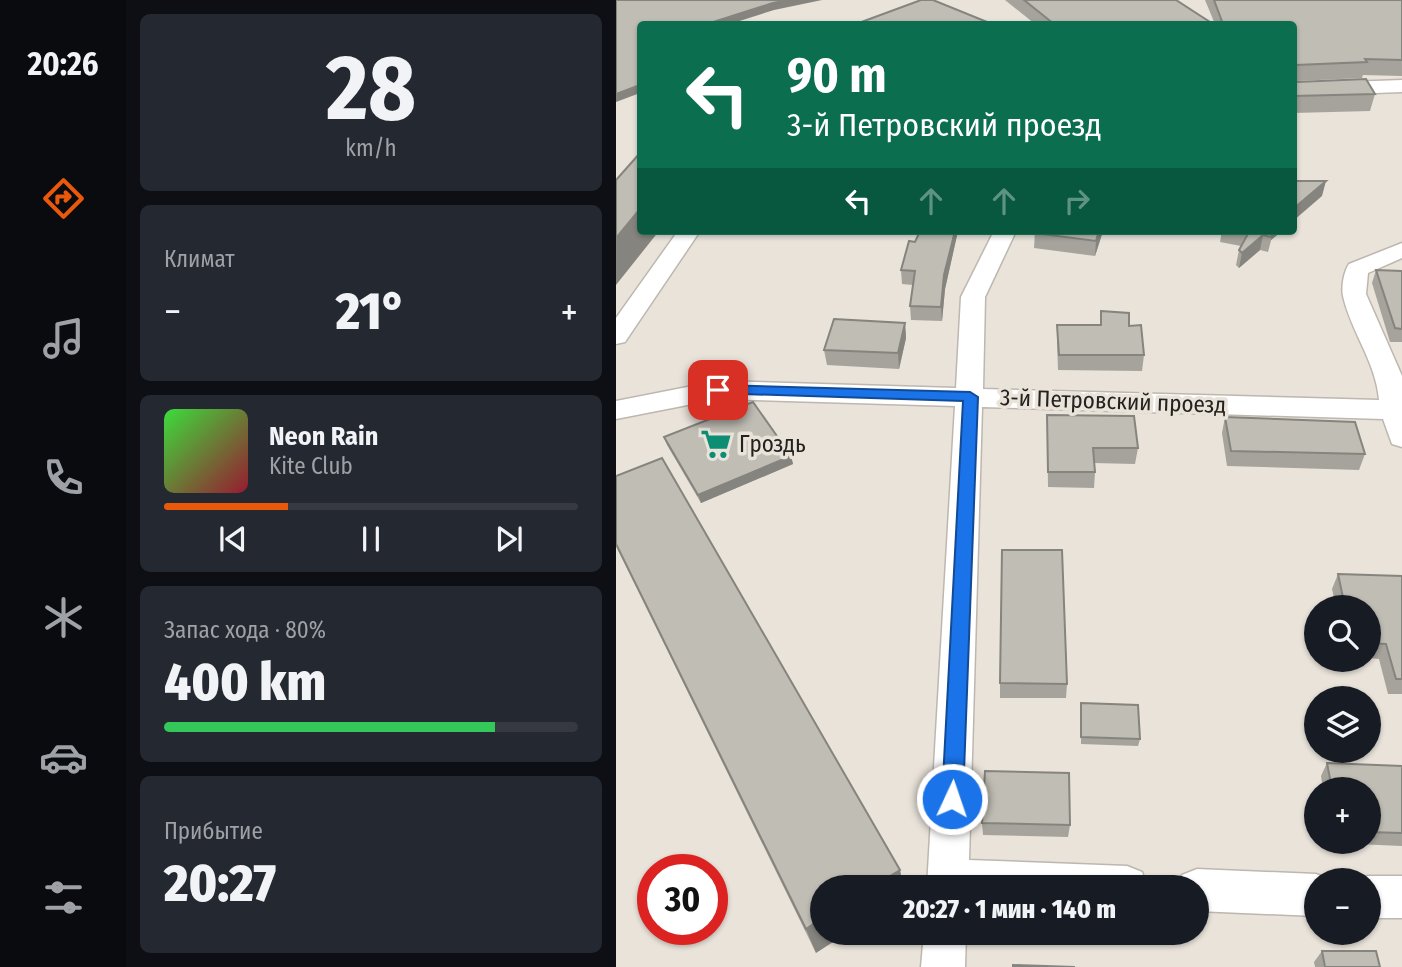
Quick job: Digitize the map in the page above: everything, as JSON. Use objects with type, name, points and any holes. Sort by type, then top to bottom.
[{"type":"street","points":[[1297,90],[1402,86]]},
{"type":"street","points":[[616,336],[686,235]]},
{"type":"street","points":[[948,875],[973,297],[1003,235]]},
{"type":"street","points":[[1402,250],[1357,269],[1354,294],[1391,382],[1402,437]]},
{"type":"street","name":"3-й Петровский проезд","points":[[616,410],[718,390],[1398,410]]},
{"type":"street","points":[[1209,891],[1304,894]]},
{"type":"street","points":[[1381,897],[1402,897]]},
{"type":"street","points":[[943,967],[944,945]]},
{"type":"building","points":[[616,0],[789,0],[716,21],[637,21],[637,86],[616,94]]},
{"type":"building","points":[[921,0],[933,0],[985,21],[864,21]]},
{"type":"building","points":[[1024,0],[1176,0],[1208,21],[1050,21]]},
{"type":"building","points":[[1214,0],[1402,0],[1402,60],[1365,59],[1367,62],[1297,65],[1297,21],[1222,21]]},
{"type":"building","points":[[1366,79],[1375,94],[1297,96],[1297,82]]},
{"type":"building","points":[[637,156],[637,213],[616,238],[616,180]]},
{"type":"building","points":[[1297,181],[1326,181],[1297,206]]},
{"type":"building","points":[[918,235],[954,235],[944,275],[941,307],[910,306],[915,271],[901,270],[909,241],[915,242]]},
{"type":"building","points":[[1050,235],[1098,235],[1096,241]]},
{"type":"building","points":[[1247,235],[1263,235],[1242,253],[1239,250]]},
{"type":"building","points":[[1376,270],[1402,271],[1402,329],[1395,328]]},
{"type":"building","points":[[1101,311],[1129,313],[1129,326],[1141,325],[1144,355],[1059,355],[1057,325],[1101,325]]},
{"type":"building","points":[[834,319],[905,323],[898,353],[824,350]]},
{"type":"building","points":[[753,402],[791,456],[698,495],[664,437]]},
{"type":"building","points":[[1047,415],[1134,416],[1138,448],[1093,448],[1095,472],[1048,472]]},
{"type":"building","points":[[1225,417],[1355,422],[1365,454],[1231,451]]},
{"type":"building","points":[[662,458],[900,870],[892,875],[810,875],[810,926],[806,929],[616,544],[616,476]]},
{"type":"building","points":[[1002,550],[1062,550],[1067,684],[1000,683]]},
{"type":"building","points":[[1338,574],[1402,576],[1402,679],[1396,679],[1386,644],[1381,644],[1381,595],[1342,595]]},
{"type":"building","points":[[1081,703],[1138,705],[1140,739],[1081,737]]},
{"type":"building","points":[[1327,763],[1402,766],[1402,833],[1381,832],[1381,777],[1330,777]]},
{"type":"building","points":[[985,771],[1069,773],[1070,825],[982,823]]},
{"type":"building","points":[[1322,951],[1376,951],[1380,967],[1325,967]]},
{"type":"building","points":[[1013,965],[1075,967],[1013,967]]},
{"type":"place","name":"Гроздь","points":[[716,444]]},
{"type":"route","points":[[718,390],[970,397],[952,799]]}]
